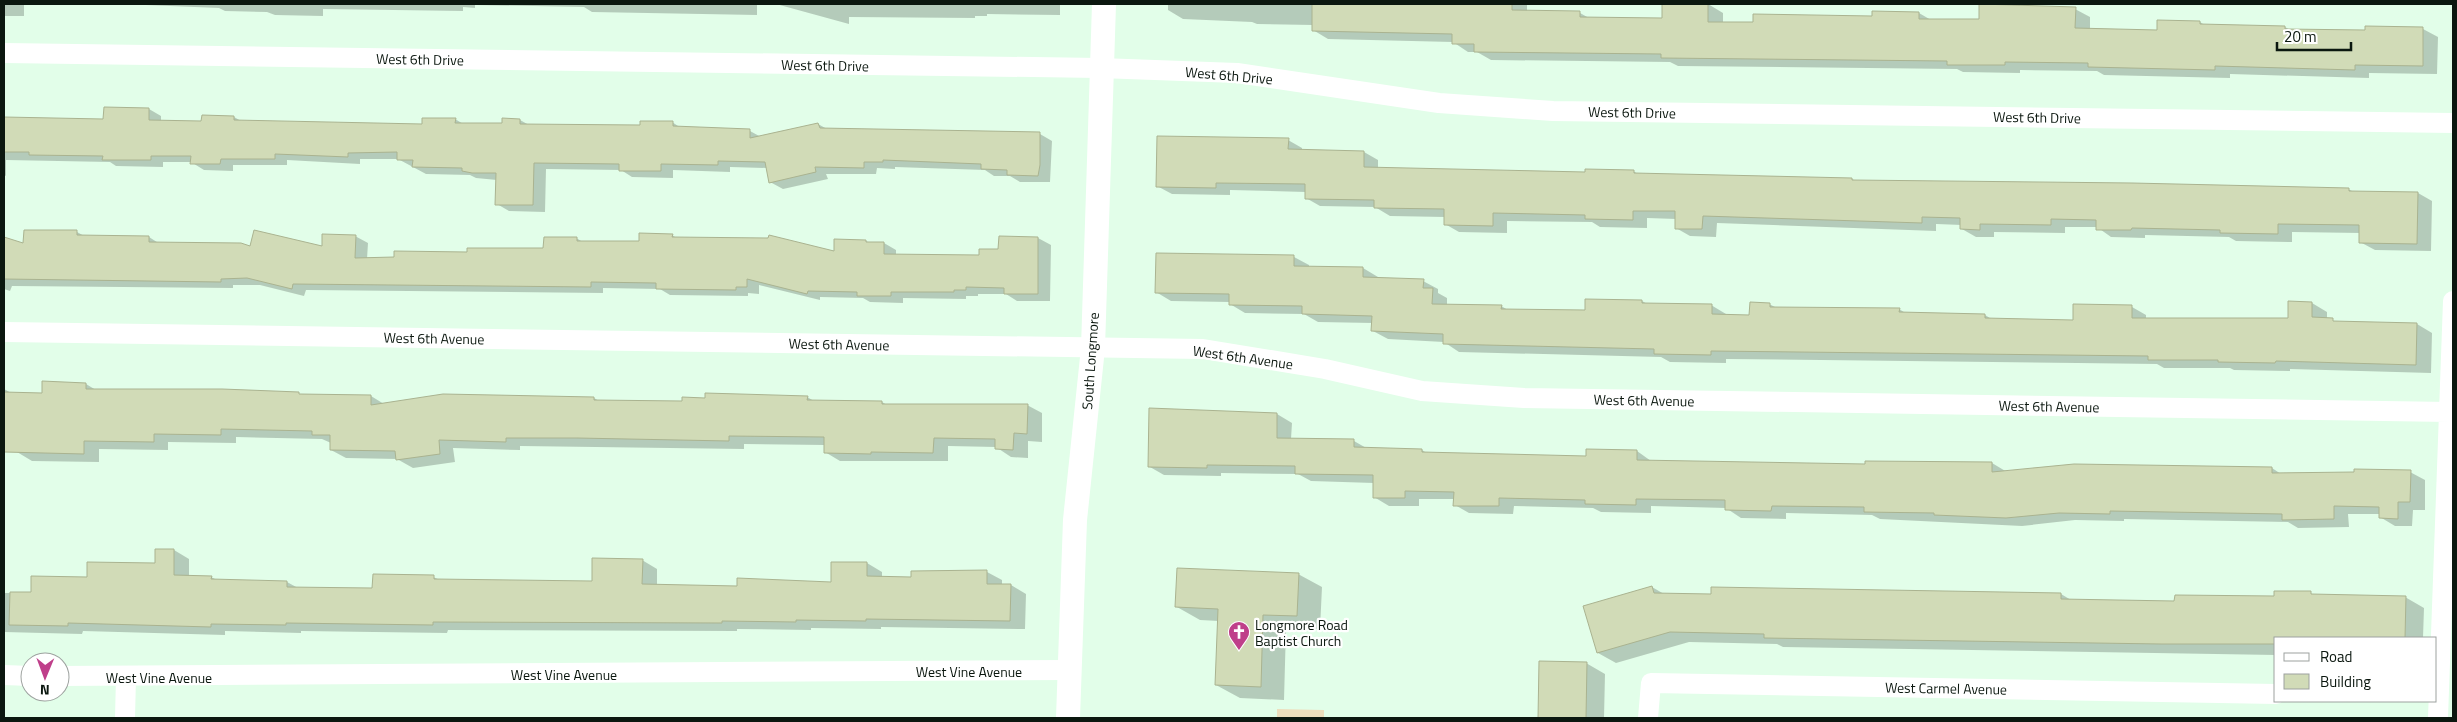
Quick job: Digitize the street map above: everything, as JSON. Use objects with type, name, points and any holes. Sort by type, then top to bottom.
[{"type":"street","name":"South Longmore","points":[[1068,718],[1068,670],[1076,520],[1093,348],[1100,68],[1104,4]]},
{"type":"street","name":"West 6th Drive","points":[[4,53],[1100,68],[1237,73],[1438,103],[1553,110],[2453,123]]},
{"type":"street","points":[[2438,718],[2437,697],[2453,300]]},
{"type":"street","name":"West 6th Avenue","points":[[4,332],[1203,349],[1325,369],[1422,391],[1524,398],[2449,412]]},
{"type":"street","name":"West Vine Avenue","points":[[70,676],[1068,670]]},
{"type":"street","points":[[4,675],[20,676]]},
{"type":"street","points":[[125,718],[126,677]]},
{"type":"street","name":"West Carmel Avenue","points":[[1648,718],[1651,683],[2274,694]]},
{"type":"shaded area","points":[[1277,709],[1324,710],[1324,718],[1277,718]]},
{"type":"building","points":[[1312,4],[1512,4],[1512,10],[1580,11],[1580,17],[1662,18],[1662,4],[1708,4],[1708,22],[1753,22],[1753,14],[1872,16],[1872,11],[1919,12],[1919,19],[1979,19],[1979,4],[2076,7],[2075,28],[2157,30],[2157,20],[2200,21],[2200,24],[2285,26],[2285,29],[2365,30],[2365,26],[2423,27],[2423,66],[2355,65],[2355,70],[2215,66],[2215,70],[2088,67],[2088,63],[2005,62],[2005,65],[1947,65],[1947,61],[1661,58],[1661,54],[1474,52],[1474,44],[1452,44],[1452,34],[1312,31]]},
{"type":"building","points":[[104,107],[149,108],[149,120],[201,121],[202,115],[234,116],[234,120],[422,124],[422,118],[456,118],[455,123],[502,123],[502,118],[520,119],[520,124],[640,125],[640,121],[673,121],[673,126],[750,129],[750,138],[818,123],[820,128],[1040,132],[1040,165],[1038,176],[1007,175],[1007,170],[981,169],[981,164],[883,160],[883,162],[864,162],[864,168],[815,167],[816,172],[769,183],[765,162],[718,161],[718,165],[661,164],[661,171],[619,171],[619,164],[534,163],[533,205],[495,205],[496,173],[472,173],[462,171],[462,168],[412,167],[413,160],[397,160],[397,152],[348,153],[348,157],[275,154],[275,159],[221,159],[220,164],[190,164],[191,156],[151,156],[151,160],[102,160],[103,156],[29,155],[29,152],[4,152],[4,117],[103,119]]},
{"type":"building","points":[[1157,136],[1289,138],[1288,149],[1364,151],[1364,167],[1585,172],[1585,169],[1634,170],[1634,173],[1852,178],[1852,180],[2132,183],[2349,188],[2349,191],[2418,192],[2417,244],[2359,243],[2359,225],[2278,224],[2278,234],[2220,233],[2220,230],[2132,228],[2131,230],[2096,230],[2096,220],[2051,219],[2051,225],[1980,224],[1980,230],[1960,229],[1960,218],[1922,217],[1922,223],[1703,216],[1702,229],[1675,229],[1675,211],[1633,211],[1633,220],[1585,219],[1585,215],[1493,213],[1493,226],[1444,225],[1444,209],[1374,208],[1374,200],[1305,199],[1305,184],[1216,183],[1216,188],[1156,187]]},
{"type":"building","points":[[24,230],[77,230],[77,235],[149,236],[149,242],[241,243],[250,246],[254,230],[322,246],[322,234],[356,235],[355,258],[394,257],[394,251],[467,252],[467,248],[543,248],[544,237],[577,237],[577,241],[639,241],[639,233],[673,234],[672,237],[768,238],[769,235],[834,251],[834,239],[866,240],[866,242],[884,242],[884,254],[979,255],[979,249],[998,249],[999,236],[1038,237],[1038,294],[1004,294],[1004,288],[966,287],[966,290],[954,290],[954,292],[891,292],[891,296],[857,296],[857,292],[808,291],[807,294],[747,279],[747,287],[736,287],[736,290],[656,289],[656,283],[591,282],[591,287],[293,284],[292,289],[247,278],[221,279],[221,282],[4,279],[4,237],[23,243]]},
{"type":"building","points":[[1156,253],[1294,255],[1294,266],[1363,267],[1363,277],[1424,279],[1423,288],[1433,288],[1432,304],[1502,305],[1501,309],[1585,310],[1585,299],[1642,300],[1642,303],[1712,304],[1712,314],[1749,315],[1750,302],[1770,303],[1770,307],[1900,308],[1899,312],[1985,314],[1985,318],[2073,320],[2073,304],[2132,305],[2132,318],[2288,318],[2288,301],[2312,302],[2312,317],[2333,318],[2333,321],[2417,323],[2416,365],[2148,360],[2148,356],[1711,351],[1711,355],[1654,354],[1654,349],[1443,344],[1443,334],[1371,331],[1372,316],[1302,314],[1302,306],[1229,305],[1229,294],[1155,293]]},
{"type":"building","points":[[42,381],[86,383],[86,389],[222,389],[299,392],[299,394],[371,395],[371,405],[443,394],[594,397],[594,400],[682,401],[682,397],[705,398],[705,393],[808,396],[807,400],[882,401],[882,404],[1028,404],[1027,434],[1014,433],[1013,450],[995,449],[995,439],[934,438],[933,453],[871,452],[871,454],[824,453],[824,437],[729,436],[729,441],[577,438],[506,438],[506,442],[439,440],[440,454],[396,460],[395,451],[330,450],[330,435],[312,435],[312,431],[221,429],[221,435],[154,434],[154,442],[84,441],[84,454],[4,452],[4,392],[42,393]]},
{"type":"building","points":[[1149,408],[1277,413],[1277,438],[1354,439],[1354,447],[1422,449],[1422,452],[1586,456],[1586,449],[1637,450],[1637,460],[1865,464],[1865,461],[1992,462],[1992,472],[2074,464],[2272,467],[2272,473],[2354,472],[2354,469],[2411,470],[2410,502],[2398,502],[2398,519],[2379,518],[2379,507],[2334,506],[2334,519],[2282,520],[2282,514],[2110,511],[2110,514],[2059,513],[2006,518],[1934,515],[1934,513],[1864,512],[1864,507],[1772,506],[1771,511],[1725,510],[1725,500],[1636,499],[1636,505],[1585,504],[1585,500],[1499,498],[1499,506],[1453,506],[1454,492],[1405,491],[1405,498],[1373,498],[1373,475],[1295,474],[1295,466],[1207,465],[1207,468],[1148,467]]},
{"type":"building","points":[[155,549],[174,549],[174,575],[212,576],[211,579],[287,581],[287,587],[372,588],[373,574],[434,575],[434,579],[592,581],[592,558],[643,559],[642,584],[737,586],[737,578],[831,582],[831,562],[867,562],[867,576],[911,577],[911,571],[987,570],[987,584],[1011,584],[1010,621],[866,619],[866,621],[796,620],[796,622],[722,621],[722,623],[433,622],[433,625],[286,623],[286,625],[211,624],[211,627],[68,623],[68,626],[9,625],[10,592],[31,592],[31,576],[87,577],[87,562],[155,563]]},
{"type":"building","name":"Longmore Road Baptist Church","points":[[1177,568],[1299,573],[1297,616],[1263,615],[1261,687],[1215,685],[1218,609],[1175,607]]},
{"type":"building","points":[[1652,586],[1654,593],[1711,594],[1711,587],[2061,593],[2061,599],[2174,601],[2175,595],[2274,596],[2274,591],[2311,591],[2311,594],[2406,596],[2405,637],[2274,637],[2274,644],[2161,644],[1764,638],[1764,634],[1670,632],[1597,653],[1583,606]]},
{"type":"building","points":[[1539,661],[1587,662],[1586,718],[1538,718]]},
{"type":"place","name":"Longmore Road Baptist Church","points":[[1239,651]]}]
